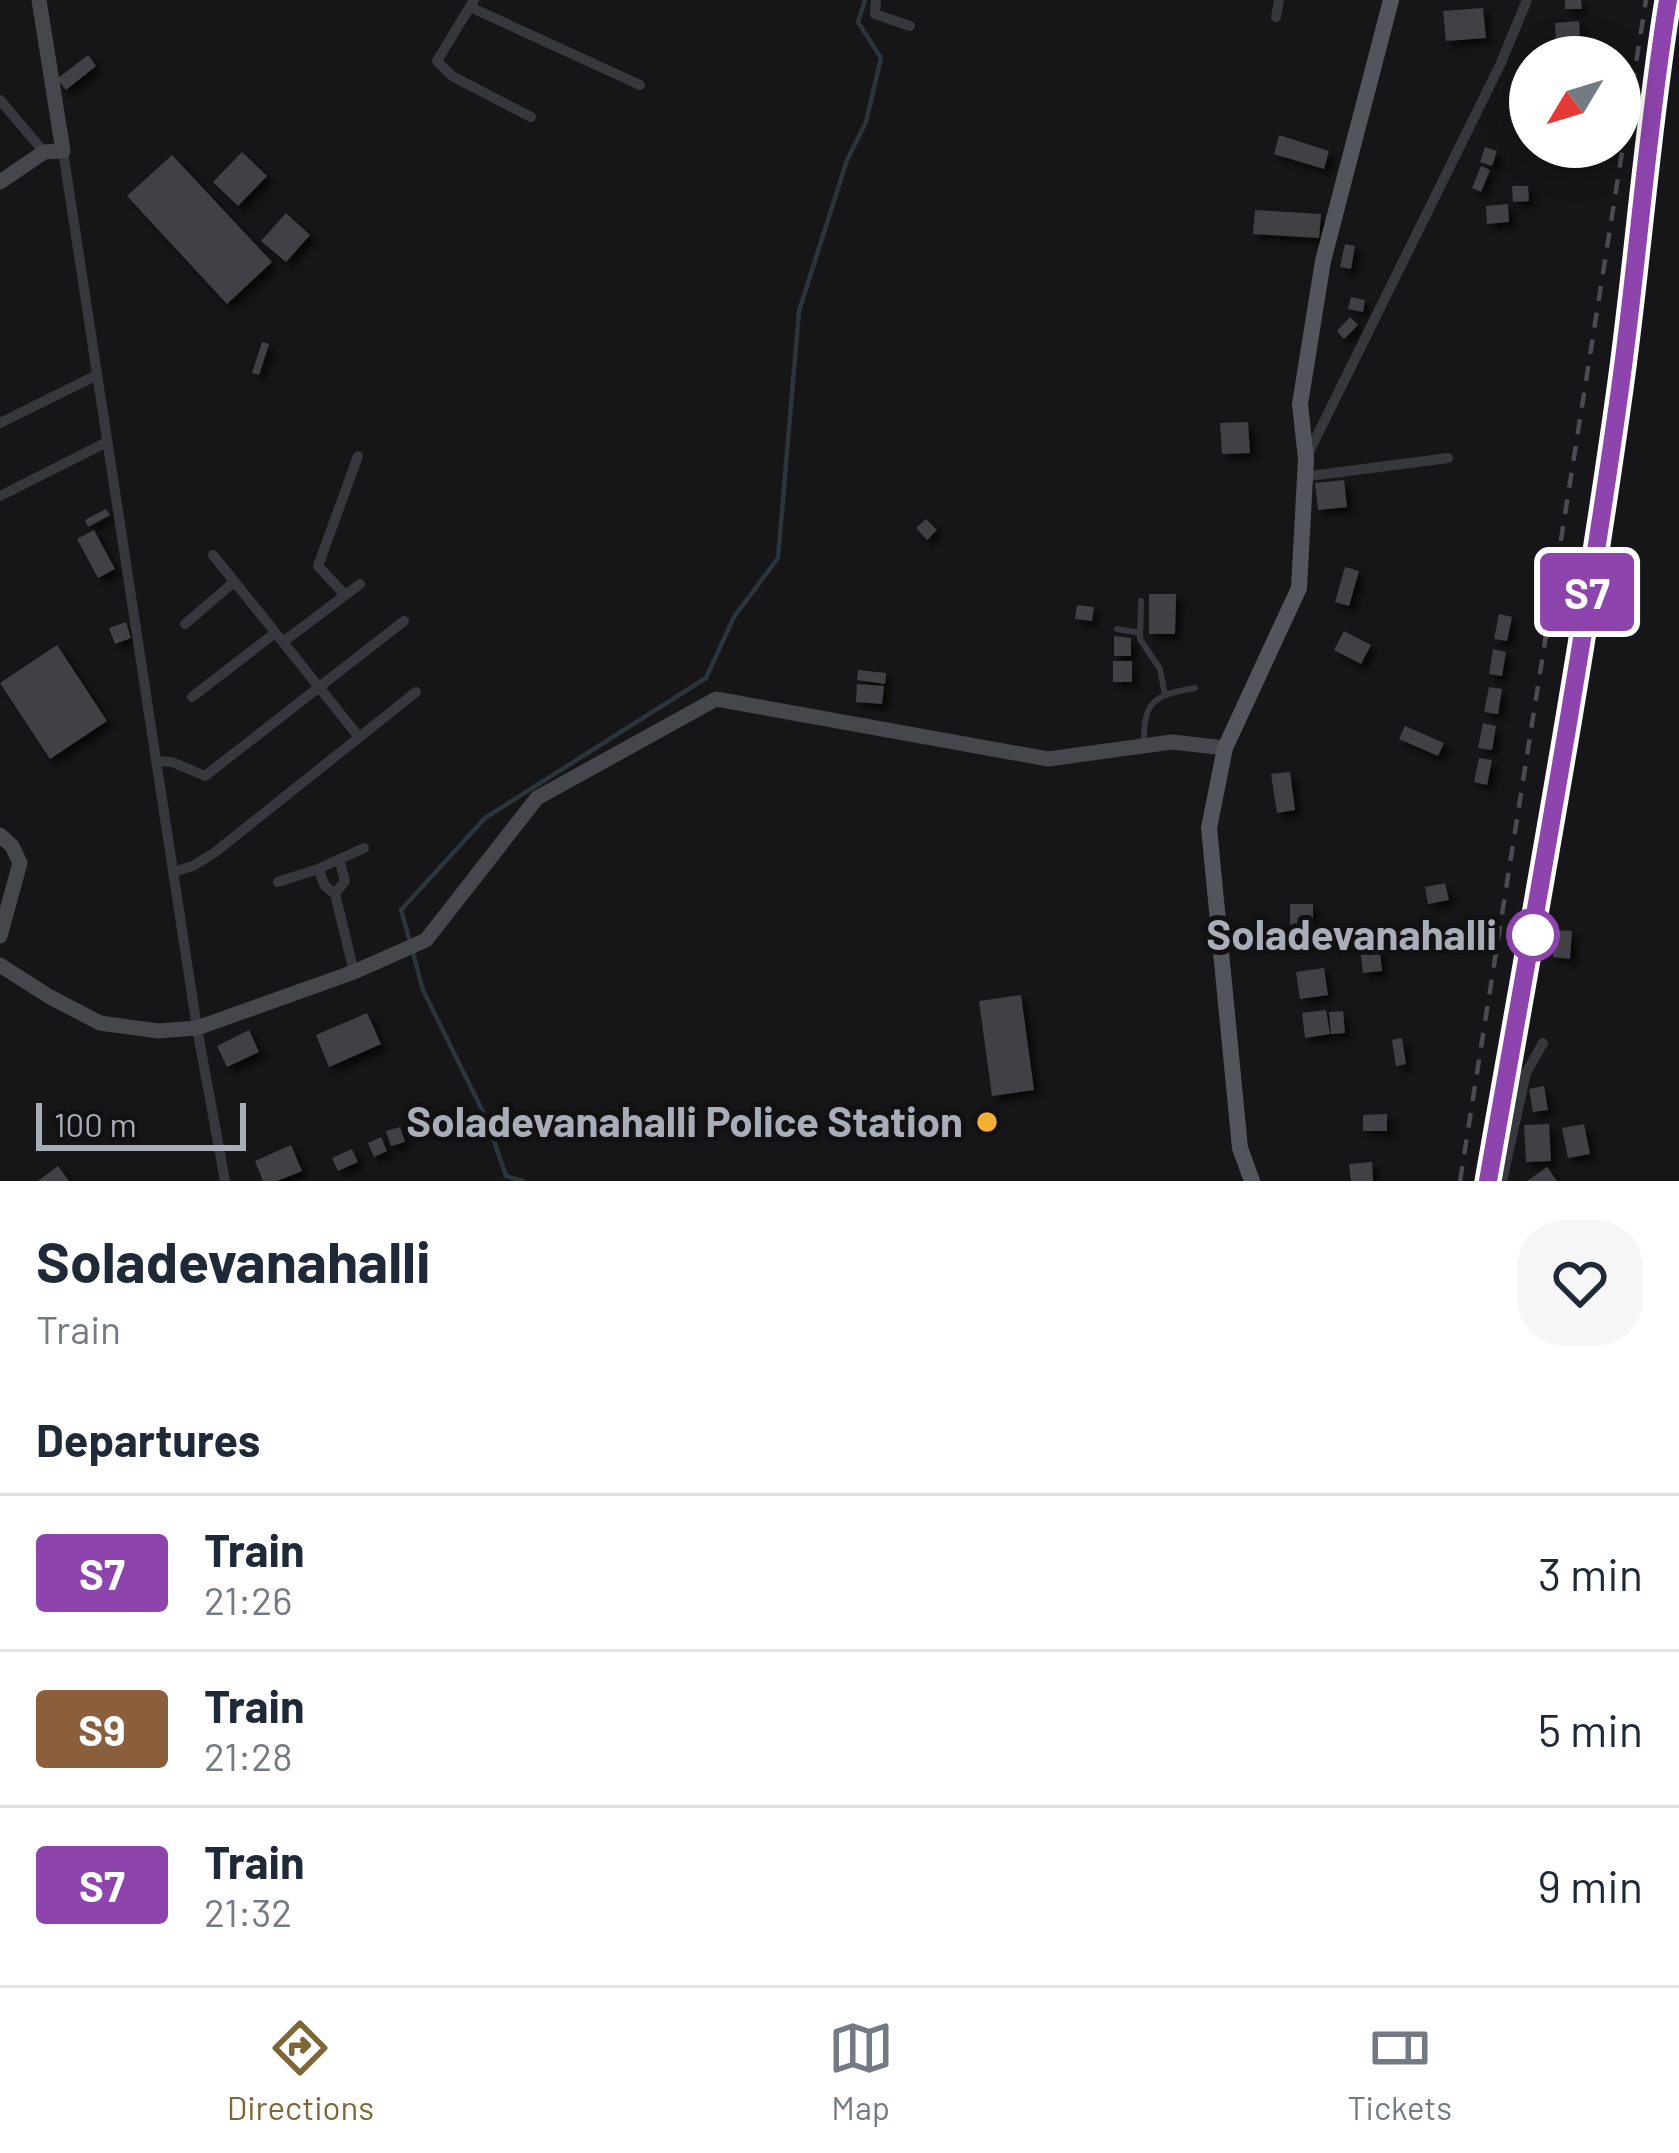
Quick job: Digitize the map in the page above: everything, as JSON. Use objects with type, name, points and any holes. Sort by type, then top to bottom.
[{"type":"main road","points":[[1252,1181],[1240,1148],[1209,828],[1225,748],[1299,588],[1304,468],[1300,404],[1323,261],[1391,0]]},
{"type":"street","points":[[39,0],[197,1028],[225,1181]]},
{"type":"street","points":[[876,0],[874,14],[910,26]]},
{"type":"street","points":[[1276,17],[1279,0]]},
{"type":"street","points":[[1448,458],[1304,468],[1527,0]]},
{"type":"street","points":[[531,117],[452,76],[437,61],[472,4],[640,85]]},
{"type":"street","points":[[0,100],[44,152]]},
{"type":"street","points":[[0,182],[44,152],[63,151]]},
{"type":"street","points":[[0,423],[97,374]]},
{"type":"street","points":[[0,496],[107,442]]},
{"type":"street","points":[[345,595],[318,566],[358,456]]},
{"type":"street","points":[[213,555],[358,737]]},
{"type":"street","points":[[185,624],[234,582]]},
{"type":"street","points":[[192,697],[360,584]]},
{"type":"street","points":[[156,761],[172,762],[205,776],[404,621]]},
{"type":"street","points":[[173,872],[214,853],[416,692]]},
{"type":"street","points":[[0,964],[100,1023],[158,1031],[197,1028],[354,972],[420,944],[537,798],[716,699],[1048,759],[1172,742],[1225,748]]},
{"type":"street","points":[[0,836],[12,846],[20,863],[0,936]]},
{"type":"street","points":[[278,882],[364,848]]},
{"type":"street","points":[[335,894],[345,881],[339,860]]},
{"type":"street","points":[[318,869],[325,886],[335,894],[354,972]]},
{"type":"street","points":[[1502,1181],[1526,1073],[1543,1043]]},
{"type":"lane","points":[[1141,601],[1140,639],[1160,669],[1165,695]]},
{"type":"lane","points":[[1117,629],[1141,634]]},
{"type":"lane","points":[[1144,747],[1144,714],[1165,695],[1195,688]]},
{"type":"building","points":[[1565,0],[1581,0],[1582,9],[1565,9]]},
{"type":"building","points":[[1483,8],[1486,38],[1446,41],[1443,11]]},
{"type":"building","points":[[1579,21],[1580,36],[1556,36],[1555,23]]},
{"type":"building","points":[[88,55],[96,66],[66,90],[57,79]]},
{"type":"building","points":[[1279,135],[1329,151],[1324,169],[1274,154]]},
{"type":"building","points":[[1485,147],[1497,151],[1492,166],[1480,162]]},
{"type":"building","points":[[242,152],[267,176],[238,206],[213,182]]},
{"type":"building","points":[[172,155],[272,262],[227,304],[127,196]]},
{"type":"building","points":[[1481,166],[1490,170],[1481,192],[1472,188]]},
{"type":"building","points":[[1512,186],[1528,186],[1529,201],[1513,202]]},
{"type":"building","points":[[1508,204],[1509,222],[1487,224],[1486,206]]},
{"type":"building","points":[[1255,210],[1321,214],[1319,238],[1253,234]]},
{"type":"building","points":[[286,213],[310,235],[286,262],[261,241]]},
{"type":"building","points":[[1345,244],[1355,246],[1351,269],[1340,267]]},
{"type":"building","points":[[1351,297],[1365,300],[1363,312],[1348,309]]},
{"type":"building","points":[[1350,317],[1358,325],[1344,339],[1337,331]]},
{"type":"building","points":[[262,342],[269,344],[259,375],[252,373]]},
{"type":"building","points":[[1248,422],[1250,453],[1222,454],[1220,423]]},
{"type":"building","points":[[1344,480],[1347,507],[1318,510],[1315,483]]},
{"type":"building","points":[[106,509],[110,515],[88,527],[85,520]]},
{"type":"building","points":[[926,519],[937,530],[927,540],[916,528]]},
{"type":"building","points":[[94,530],[115,569],[98,578],[77,539]]},
{"type":"building","points":[[1345,567],[1359,571],[1349,606],[1335,602]]},
{"type":"building","points":[[1149,594],[1176,594],[1175,634],[1149,634]]},
{"type":"building","points":[[1077,605],[1094,607],[1092,621],[1075,619]]},
{"type":"building","points":[[1499,614],[1512,617],[1507,641],[1494,639]]},
{"type":"building","points":[[126,622],[131,638],[115,644],[109,628]]},
{"type":"building","points":[[1344,631],[1371,645],[1361,664],[1334,650]]},
{"type":"building","points":[[1114,636],[1131,638],[1131,656],[1114,656]]},
{"type":"building","points":[[57,645],[107,721],[50,759],[0,683]]},
{"type":"building","points":[[1493,649],[1506,652],[1502,676],[1489,674]]},
{"type":"building","points":[[1113,661],[1132,661],[1132,682],[1113,682]]},
{"type":"building","points":[[858,670],[886,673],[885,684],[857,680]]},
{"type":"building","points":[[857,684],[884,686],[882,704],[856,702]]},
{"type":"building","points":[[1489,687],[1502,689],[1498,714],[1484,712]]},
{"type":"building","points":[[1483,723],[1496,726],[1492,750],[1478,748]]},
{"type":"building","points":[[1405,726],[1444,743],[1438,756],[1399,739]]},
{"type":"building","points":[[1479,758],[1492,760],[1487,785],[1474,782]]},
{"type":"building","points":[[1290,772],[1295,810],[1277,813],[1271,774]]},
{"type":"building","points":[[1445,883],[1449,900],[1428,904],[1425,887]]},
{"type":"building","points":[[1290,904],[1313,904],[1313,931],[1290,930]]},
{"type":"building","points":[[1555,930],[1572,931],[1570,959],[1553,957]]},
{"type":"building","points":[[1379,944],[1382,971],[1363,973],[1360,946]]},
{"type":"building","points":[[1324,968],[1328,995],[1300,999],[1296,972]]},
{"type":"building","points":[[1021,995],[1034,1090],[992,1096],[979,1001]]},
{"type":"building","points":[[1326,1010],[1330,1034],[1305,1038],[1302,1013]]},
{"type":"building","points":[[1343,1011],[1345,1033],[1331,1034],[1329,1012]]},
{"type":"building","points":[[367,1013],[381,1044],[329,1067],[316,1035]]},
{"type":"building","points":[[249,1030],[259,1052],[227,1067],[217,1046]]},
{"type":"building","points":[[1402,1038],[1406,1064],[1396,1066],[1392,1040]]},
{"type":"building","points":[[1544,1086],[1548,1110],[1533,1112],[1529,1089]]},
{"type":"building","points":[[1387,1114],[1387,1131],[1363,1131],[1363,1115]]},
{"type":"building","points":[[1549,1124],[1551,1161],[1526,1162],[1524,1125]]},
{"type":"building","points":[[1584,1124],[1590,1154],[1568,1158],[1562,1128]]},
{"type":"building","points":[[400,1127],[405,1142],[391,1146],[386,1131]]},
{"type":"building","points":[[381,1137],[387,1151],[374,1157],[368,1143]]},
{"type":"building","points":[[291,1145],[302,1171],[263,1181],[255,1161]]},
{"type":"building","points":[[352,1149],[358,1162],[338,1171],[332,1158]]},
{"type":"building","points":[[1372,1162],[1373,1181],[1351,1181],[1349,1164]]},
{"type":"building","points":[[58,1166],[69,1181],[38,1181]]},
{"type":"building","points":[[1547,1167],[1557,1181],[1527,1181]]},
{"type":"waterway","points":[[410,942],[401,910],[485,818],[706,678],[734,617],[778,558],[799,311],[847,160],[866,122],[881,58],[858,22],[865,0]]},
{"type":"waterway","points":[[413,953],[423,990],[486,1118],[506,1176],[523,1181]]},
{"type":"railway","points":[[1460,1181],[1646,0]]},
{"type":"railway","points":[[1488,1181],[1606,488],[1668,0]]},
{"type":"train","name":"S7","points":[[1488,1181],[1531,948],[1620,389],[1653,88],[1668,0]]},
{"type":"place","name":"Soladevanahalli","points":[[1533,935]]},
{"type":"place","name":"Soladevanahalli Police Station","points":[[987,1122]]}]
